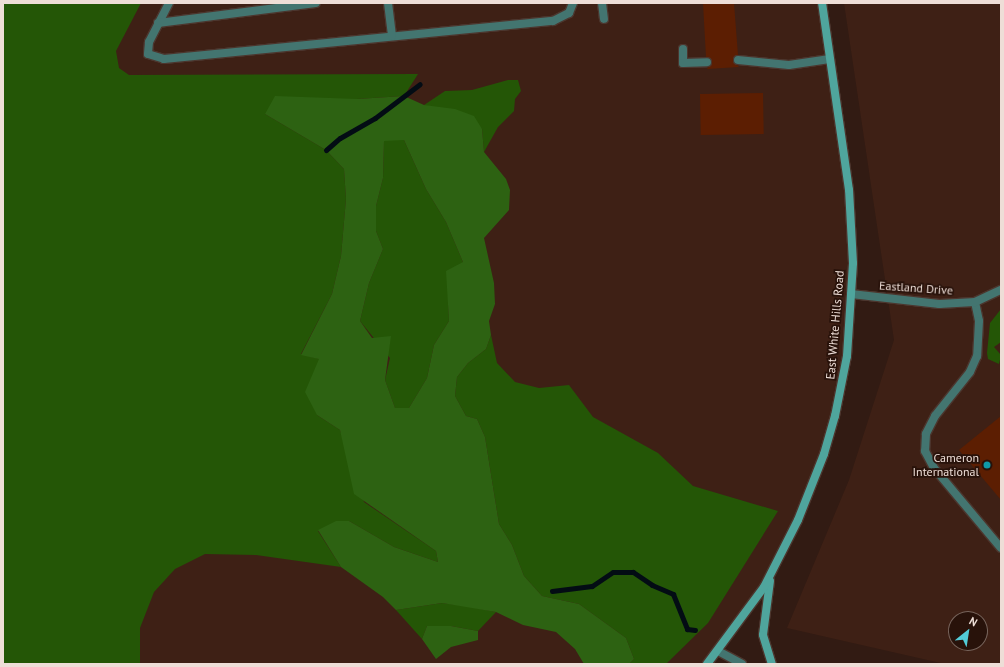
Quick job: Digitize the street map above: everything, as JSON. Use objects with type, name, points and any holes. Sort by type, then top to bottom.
[{"type":"main road","name":"East White Hills Road","points":[[706,664],[718,651],[771,576],[812,484],[835,416],[847,356],[853,256],[850,190],[822,3]]},
{"type":"main road","points":[[771,576],[763,635],[772,664]]},
{"type":"street","points":[[169,3],[149,42],[148,54],[164,59],[553,21],[569,13],[573,3]]},
{"type":"street","points":[[158,23],[316,3]]},
{"type":"street","points":[[388,3],[392,36]]},
{"type":"street","points":[[602,3],[604,19]]},
{"type":"street","points":[[682,49],[683,64],[707,62]]},
{"type":"street","points":[[738,60],[789,65],[830,59]]},
{"type":"street","name":"Eastland Drive","points":[[851,294],[939,304],[975,302],[1001,290]]},
{"type":"street","points":[[975,302],[980,327],[977,356],[970,372],[935,416],[926,434],[925,451],[934,468],[1001,548]]},
{"type":"street","points":[[718,651],[742,664]]},
{"type":"shaded area","points":[[3,3],[822,3],[852,228],[847,356],[824,454],[764,587],[707,664],[3,664]]},
{"type":"shaded area","points":[[844,3],[1001,3],[1001,664],[945,664],[787,628],[849,480],[894,340]]},
{"type":"green space","points":[[3,3],[141,3],[116,51],[119,68],[129,75],[418,74],[404,96],[357,99],[265,114],[326,150],[344,169],[346,199],[341,256],[332,294],[301,354],[320,359],[317,415],[340,430],[364,502],[436,551],[438,562],[394,547],[349,521],[318,531],[341,567],[256,555],[205,554],[175,569],[154,592],[140,628],[140,664],[3,664]]},
{"type":"green space","points":[[508,80],[518,80],[521,91],[515,99],[514,111],[498,127],[484,152],[482,129],[424,105],[445,91],[472,90]]},
{"type":"green space","points":[[275,96],[357,99],[404,96],[424,105],[455,109],[474,116],[482,129],[484,152],[506,179],[510,190],[509,210],[484,238],[494,283],[495,304],[489,321],[491,335],[486,349],[468,363],[457,377],[455,396],[466,416],[477,419],[485,437],[499,524],[512,545],[524,576],[542,596],[579,604],[626,638],[634,659],[629,664],[584,664],[575,649],[556,632],[523,625],[496,612],[442,603],[396,610],[383,597],[341,567],[318,530],[336,521],[349,521],[394,547],[438,562],[436,551],[354,494],[340,430],[317,415],[305,392],[319,359],[301,355],[332,294],[341,256],[346,199],[344,169],[326,150],[265,114]],"holes":[[[404,140],[426,189],[446,222],[463,262],[446,271],[449,321],[434,345],[427,378],[409,408],[395,408],[385,380],[391,336],[372,338],[360,321],[369,283],[383,249],[376,231],[376,206],[383,178],[384,141]]]},
{"type":"green space","points":[[384,140],[404,140],[426,189],[446,222],[463,262],[448,296],[449,321],[434,345],[427,378],[409,408],[395,408],[385,380],[390,358],[360,321],[369,283],[383,249],[376,231],[376,206],[383,178]]},
{"type":"green space","points":[[1001,309],[1001,342],[994,347],[1001,355],[999,364],[988,359],[987,353],[990,323]]},
{"type":"green space","points":[[491,335],[497,363],[515,382],[539,388],[569,385],[593,417],[658,453],[693,486],[778,511],[708,623],[666,664],[629,664],[634,659],[626,638],[579,604],[542,596],[524,576],[512,545],[499,524],[485,437],[477,419],[466,416],[455,396],[457,377],[468,363],[486,349]]},
{"type":"green space","points":[[442,603],[496,612],[478,631],[451,626],[427,626],[422,639],[396,610]]},
{"type":"green space","points":[[427,626],[451,626],[478,631],[478,640],[451,647],[436,659],[422,639]]},
{"type":"building","points":[[703,3],[734,3],[738,55],[733,60],[739,67],[707,69],[712,61],[706,57]]},
{"type":"building","points":[[763,93],[764,134],[701,135],[700,94]]},
{"type":"building","name":"Cameron International","points":[[1001,416],[1001,500],[959,450]]},
{"type":"waterway","points":[[326,150],[340,138],[375,118],[420,84]]},
{"type":"waterway","points":[[552,591],[592,586],[613,572],[633,572],[652,585],[673,594],[687,629],[695,630]]},
{"type":"place","name":"Cameron International","points":[[987,465]]}]
